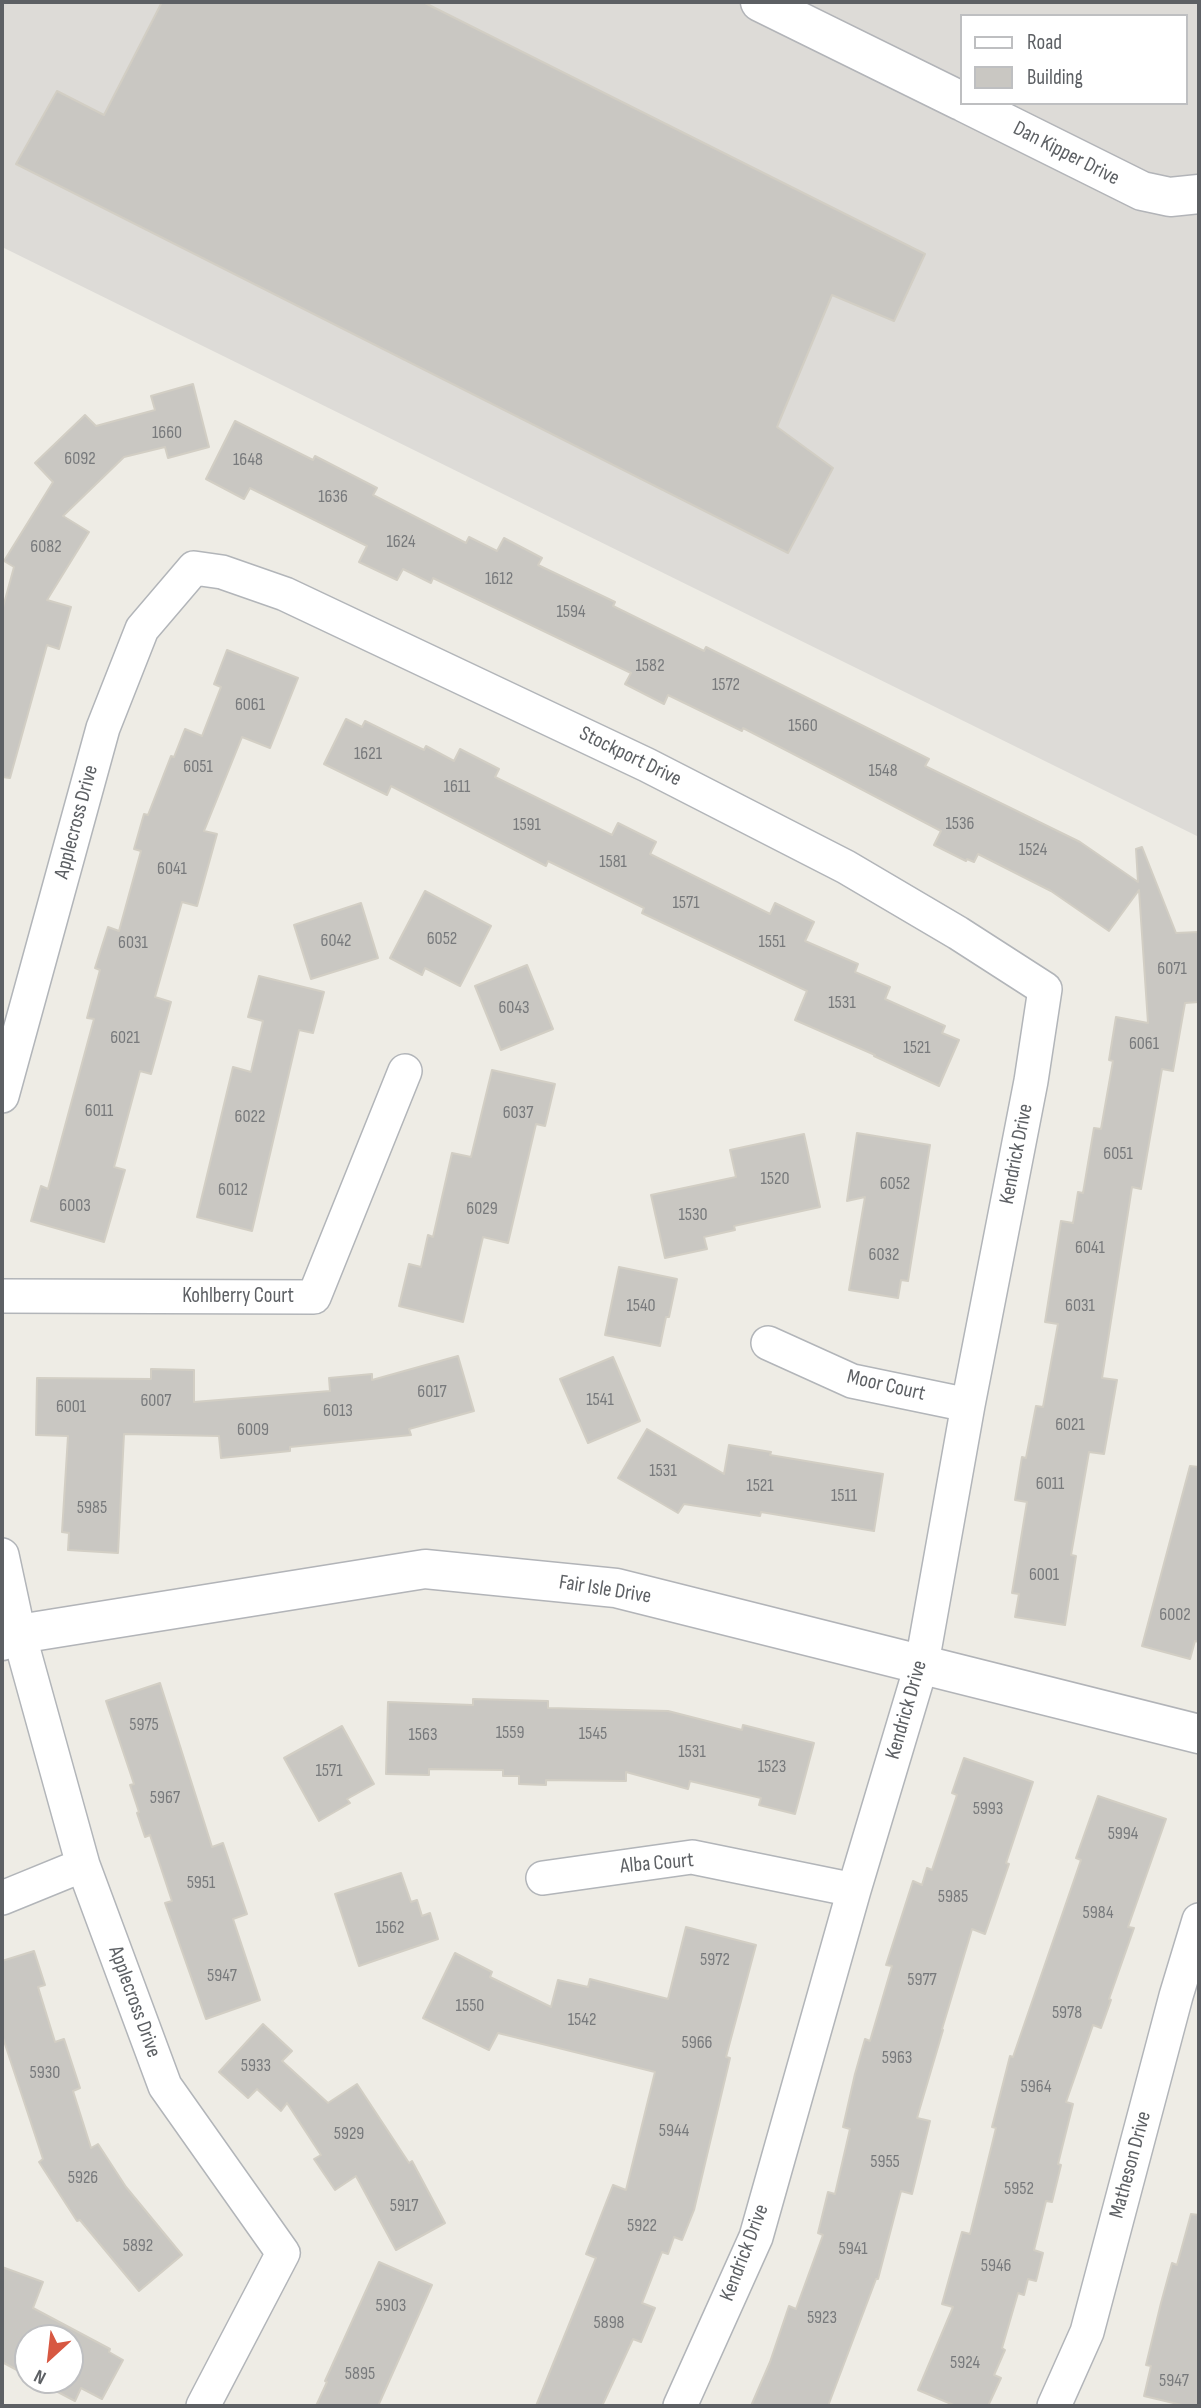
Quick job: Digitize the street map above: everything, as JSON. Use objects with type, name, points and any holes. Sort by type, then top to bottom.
[{"type":"street","name":"Dan Kipper Drive","points":[[760,2],[960,101]]},
{"type":"street","name":"Dan Kipper Drive","points":[[969,105],[1142,191],[1185,196]]},
{"type":"street","name":"Stockport Drive","points":[[194,568],[222,572],[285,594],[647,765],[846,867],[958,933],[1045,989]]},
{"type":"street","name":"Applecross Drive","points":[[2,1096],[103,728],[142,629],[194,568]]},
{"type":"street","name":"Kendrick Drive","points":[[680,2406],[756,2237],[854,1890],[922,1663],[968,1405],[1031,1081],[1045,989]]},
{"type":"street","name":"Kohlberry Court","points":[[2,1296],[314,1297],[405,1071]]},
{"type":"street","name":"Moor Court","points":[[768,1343],[852,1381],[968,1405]]},
{"type":"street","name":"Applecross Drive","points":[[2,1555],[10,1637],[83,1865],[165,2086],[283,2253],[203,2406]]},
{"type":"street","name":"Fair Isle Drive","points":[[10,1637],[425,1569],[616,1588],[1199,1734]]},
{"type":"street","name":"Alba Court","points":[[543,1878],[692,1857],[854,1890]]},
{"type":"street","points":[[2,1898],[83,1865]]},
{"type":"street","name":"Matheson Drive","points":[[1054,2406],[1087,2332],[1188,2000],[1199,1920]]},
{"type":"shaded area","points":[[2,2],[1199,2],[1199,837],[2,247]]},
{"type":"building","points":[[162,2],[423,2],[925,254],[894,321],[832,295],[777,427],[833,468],[788,553],[16,164],[57,91],[104,115]]},
{"type":"building","points":[[193,384],[209,447],[168,458],[165,447],[124,457],[63,516],[89,532],[47,600],[71,607],[59,649],[47,645],[10,778],[2,777],[2,611],[14,567],[4,561],[53,482],[35,463],[85,415],[96,426],[155,410],[151,396]]},
{"type":"building","points":[[235,421],[313,460],[315,456],[377,488],[373,495],[466,543],[469,537],[497,551],[504,538],[542,558],[538,565],[615,602],[613,606],[704,651],[706,647],[929,759],[925,766],[1080,842],[1138,882],[1136,849],[1142,847],[1176,933],[1199,932],[1199,1002],[1185,1003],[1173,1071],[1162,1069],[1141,1189],[1132,1187],[1102,1378],[1117,1380],[1104,1454],[1089,1452],[1071,1555],[1076,1556],[1065,1625],[1015,1617],[1019,1594],[1012,1593],[1027,1502],[1015,1500],[1022,1457],[1026,1458],[1036,1406],[1043,1407],[1058,1324],[1045,1322],[1061,1221],[1073,1223],[1078,1192],[1083,1193],[1094,1128],[1101,1129],[1113,1061],[1109,1060],[1116,1017],[1148,1023],[1139,890],[1109,931],[1051,891],[978,854],[974,862],[967,859],[966,861],[934,845],[941,831],[743,728],[742,731],[668,695],[664,704],[625,684],[631,673],[433,578],[431,583],[403,569],[397,580],[359,562],[367,546],[250,488],[244,499],[206,479]]},
{"type":"building","points":[[227,650],[298,678],[270,748],[242,737],[204,831],[217,834],[197,906],[182,902],[155,997],[171,1002],[151,1074],[140,1071],[114,1167],[125,1170],[104,1242],[31,1221],[41,1186],[48,1189],[94,1019],[87,1018],[100,970],[95,968],[108,927],[119,931],[141,851],[134,849],[144,814],[148,815],[171,756],[174,757],[185,729],[202,736],[221,687],[214,684]]},
{"type":"building","points":[[346,719],[362,727],[365,721],[424,750],[426,746],[454,761],[460,749],[499,769],[495,777],[612,835],[618,823],[656,842],[650,854],[770,914],[775,903],[814,922],[805,941],[858,964],[855,972],[890,987],[885,999],[945,1026],[942,1033],[959,1040],[939,1086],[795,1020],[807,991],[642,913],[644,908],[548,861],[546,866],[391,786],[387,795],[324,764]]},
{"type":"building","points":[[425,891],[491,926],[460,986],[425,968],[422,975],[390,958]]},
{"type":"building","points":[[361,903],[378,958],[311,979],[294,925]]},
{"type":"building","points":[[527,965],[553,1029],[501,1050],[475,986]]},
{"type":"building","points":[[259,976],[324,992],[313,1033],[299,1030],[252,1231],[197,1217],[233,1067],[251,1072],[263,1021],[248,1017]]},
{"type":"building","points":[[492,1070],[555,1084],[545,1126],[536,1124],[508,1243],[483,1237],[463,1322],[399,1306],[409,1264],[421,1267],[428,1235],[433,1237],[452,1153],[471,1157]]},
{"type":"building","points":[[857,1133],[930,1145],[908,1281],[901,1280],[898,1298],[849,1290],[865,1197],[847,1201]]},
{"type":"building","points":[[804,1134],[820,1207],[734,1226],[735,1230],[704,1237],[707,1249],[665,1258],[651,1195],[736,1177],[730,1150]]},
{"type":"building","points":[[619,1267],[677,1279],[660,1346],[605,1335]]},
{"type":"building","points":[[458,1356],[474,1411],[409,1429],[411,1435],[290,1447],[290,1451],[221,1458],[219,1436],[124,1434],[118,1553],[68,1550],[69,1533],[62,1532],[68,1436],[36,1435],[37,1378],[151,1379],[151,1369],[194,1370],[194,1402],[330,1391],[329,1378],[372,1374],[372,1380]]},
{"type":"building","points":[[613,1357],[640,1421],[588,1443],[560,1379]]},
{"type":"building","points":[[647,1429],[724,1474],[729,1445],[771,1452],[770,1455],[883,1474],[874,1531],[761,1512],[760,1516],[684,1504],[678,1513],[618,1478]]},
{"type":"building","points":[[1190,1466],[1199,1467],[1199,1642],[1195,1641],[1190,1659],[1142,1646]]},
{"type":"building","points":[[160,1683],[212,1847],[223,1843],[247,1914],[233,1919],[260,2000],[206,2019],[165,1903],[172,1901],[150,1835],[145,1837],[137,1813],[139,1812],[130,1785],[134,1784],[106,1701]]},
{"type":"building","points":[[473,1699],[548,1701],[548,1708],[668,1711],[742,1730],[743,1725],[814,1743],[795,1814],[759,1805],[761,1798],[690,1781],[688,1789],[626,1772],[626,1781],[546,1780],[546,1785],[519,1784],[519,1776],[503,1776],[503,1770],[429,1769],[429,1775],[386,1774],[388,1702],[473,1705]]},
{"type":"building","points":[[342,1726],[374,1784],[347,1799],[350,1803],[319,1821],[284,1758]]},
{"type":"building","points":[[964,1758],[1033,1782],[985,1934],[972,1929],[942,2029],[917,2118],[930,2121],[912,2194],[901,2191],[878,2279],[828,2406],[751,2406],[770,2362],[789,2306],[796,2309],[823,2235],[818,2233],[828,2192],[835,2194],[850,2129],[843,2127],[855,2074],[865,2039],[870,2041],[892,1966],[886,1965],[913,1881],[922,1885],[927,1868],[932,1870],[957,1795],[952,1793]]},
{"type":"building","points":[[1098,1796],[1166,1819],[1128,1927],[1134,1928],[1109,1999],[1111,2000],[1101,2028],[1093,2025],[1066,2102],[1073,2104],[1052,2202],[1046,2201],[1034,2250],[1043,2253],[1036,2281],[1028,2279],[1024,2295],[1018,2293],[1002,2348],[1005,2350],[994,2375],[1001,2378],[988,2406],[956,2406],[918,2390],[953,2307],[942,2304],[962,2232],[970,2234],[996,2128],[992,2127],[1010,2056],[1013,2057],[1081,1860],[1076,1858]]},
{"type":"building","points":[[401,1873],[411,1902],[417,1900],[422,1916],[430,1913],[438,1939],[359,1966],[335,1894]]},
{"type":"building","points":[[686,1927],[756,1945],[726,2057],[730,2058],[694,2210],[682,2240],[674,2237],[668,2254],[662,2252],[642,2303],[655,2308],[641,2342],[633,2339],[602,2406],[536,2406],[596,2258],[586,2254],[613,2185],[626,2190],[655,2072],[498,2033],[489,2050],[423,2018],[455,1953],[492,1972],[490,1977],[551,2007],[558,1980],[588,1987],[590,1979],[668,1999]]},
{"type":"building","points":[[34,1951],[45,1985],[38,1987],[55,2042],[64,2039],[80,2088],[73,2091],[91,2148],[98,2144],[126,2187],[182,2255],[139,2291],[80,2220],[77,2221],[39,2162],[43,2159],[2,2035],[2,1961]]},
{"type":"building","points":[[263,2024],[292,2051],[282,2061],[328,2103],[357,2084],[409,2163],[412,2161],[445,2223],[396,2250],[356,2176],[335,2190],[314,2159],[321,2155],[287,2103],[281,2111],[257,2089],[248,2098],[219,2072]]},
{"type":"building","points":[[1191,2214],[1199,2215],[1199,2406],[1186,2406],[1144,2396],[1151,2366],[1146,2365],[1161,2303],[1172,2263],[1177,2265]]},
{"type":"building","points":[[379,2262],[432,2285],[378,2406],[316,2406],[327,2382],[325,2381]]},
{"type":"building","points":[[2,2267],[43,2282],[33,2308],[63,2324],[14,2324],[14,2368],[2,2362]]},
{"type":"building","points":[[84,2335],[110,2349],[109,2352],[123,2360],[102,2399],[84,2390]]},
{"type":"building","points":[[62,2394],[78,2394],[75,2401]]}]
